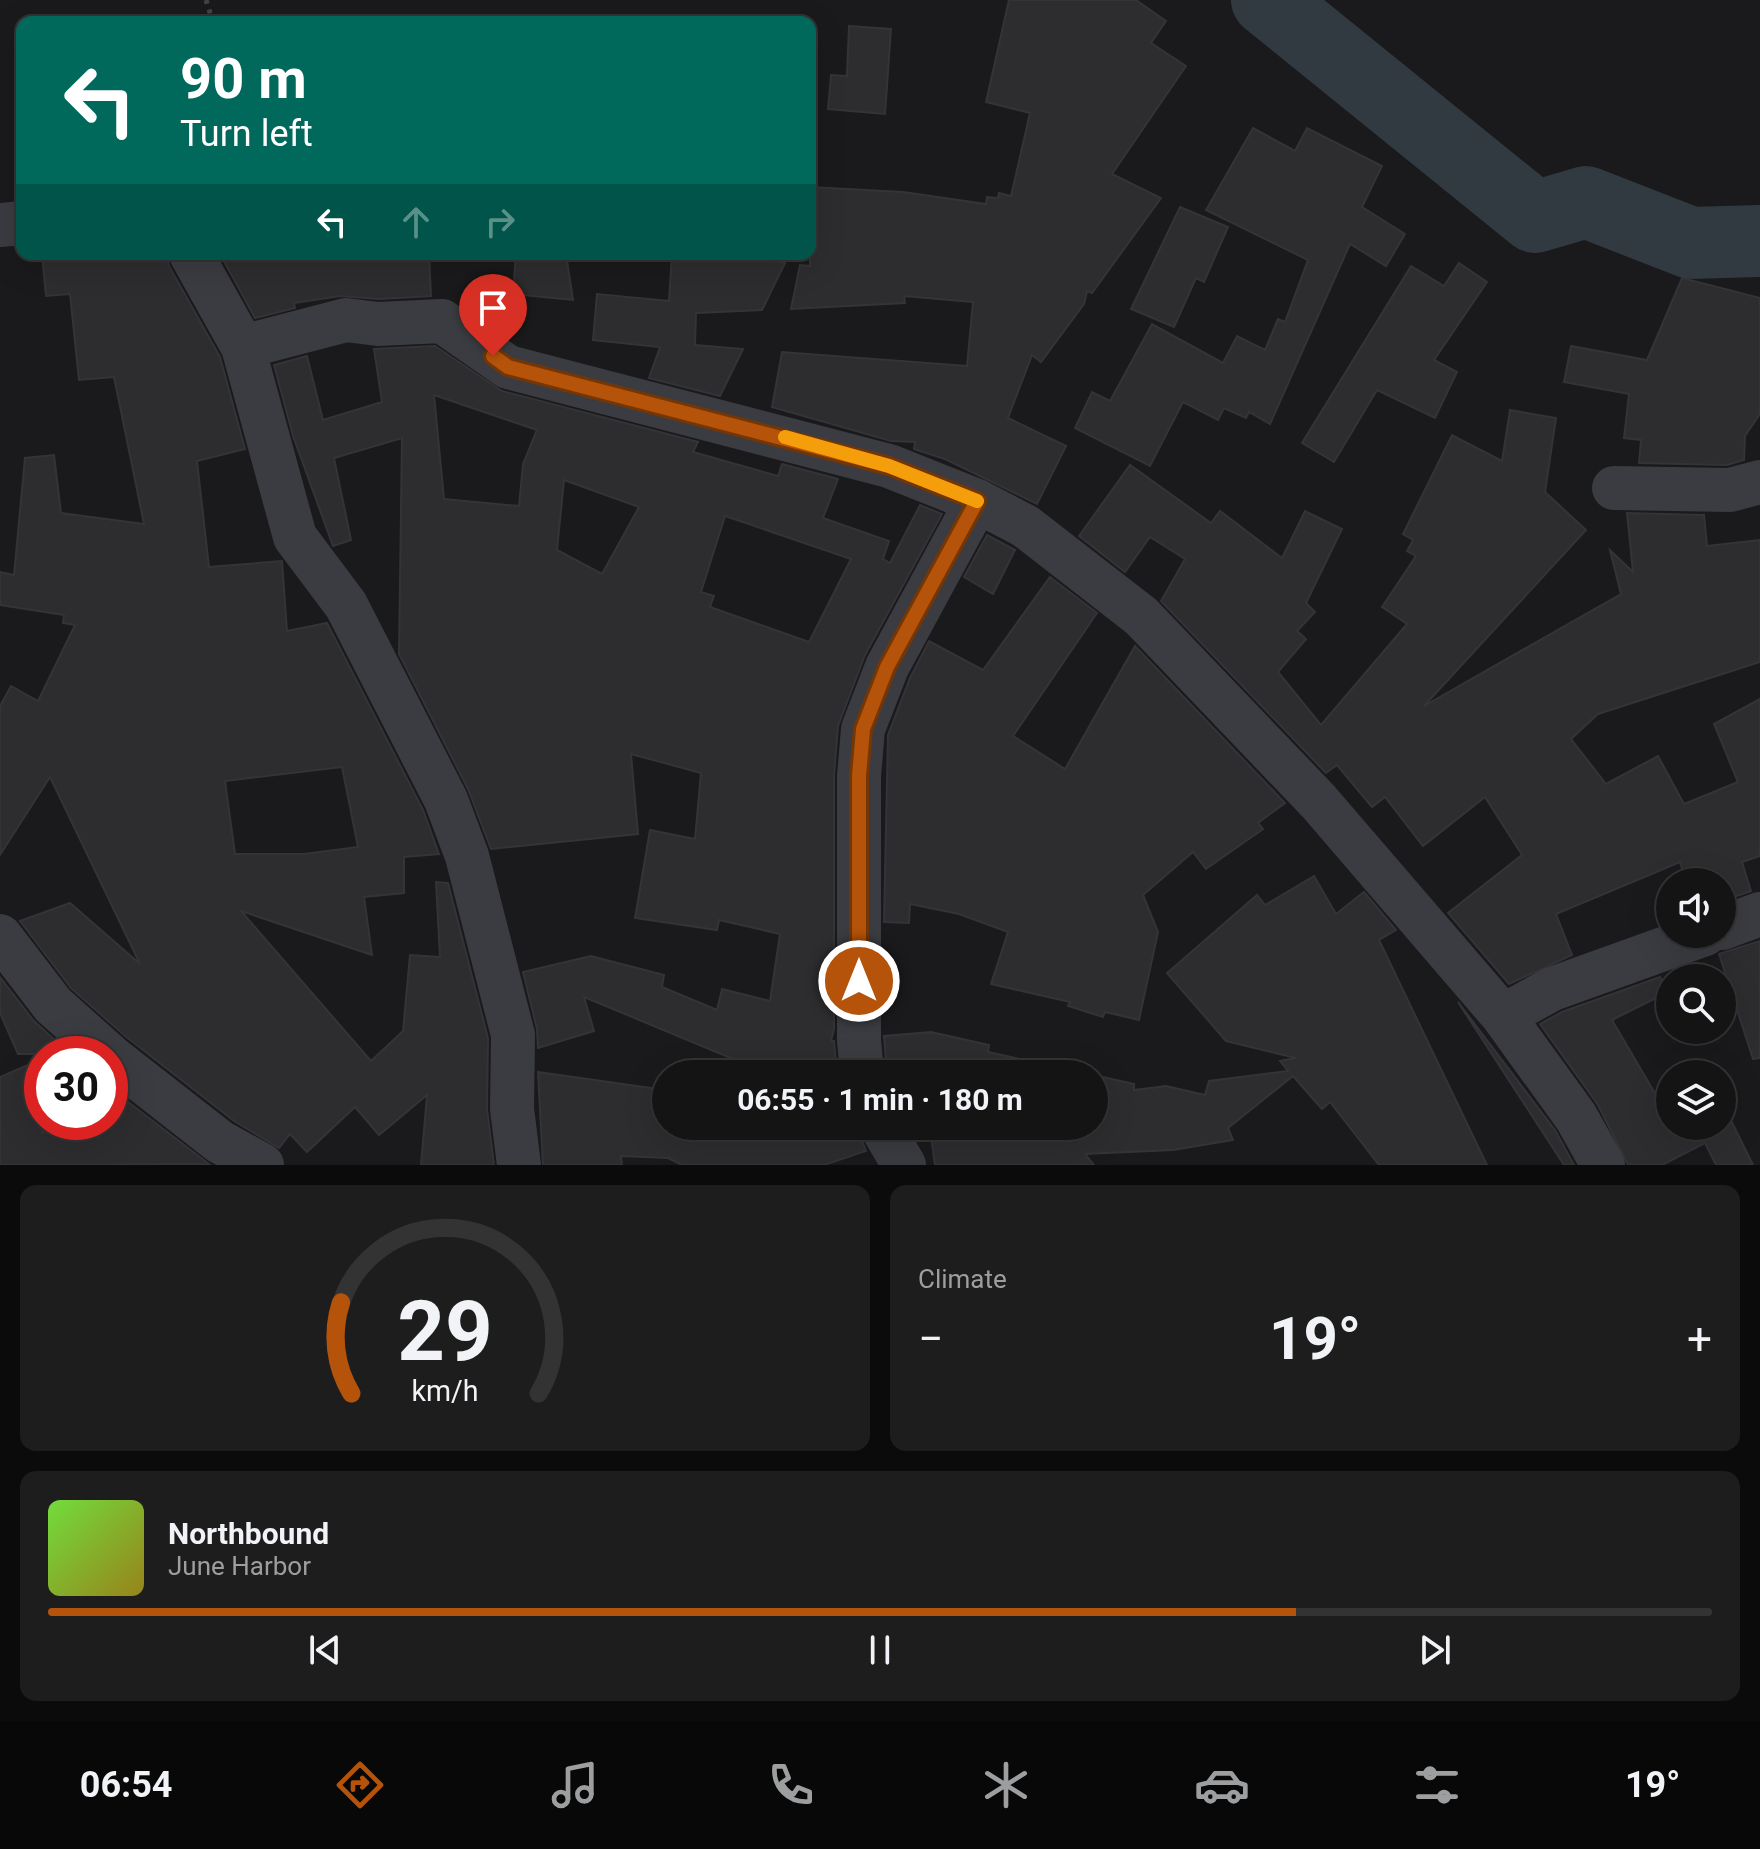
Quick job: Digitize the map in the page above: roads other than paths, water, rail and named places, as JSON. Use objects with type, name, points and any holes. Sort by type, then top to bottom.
[{"type":"street","points":[[194,260],[243,347],[295,537],[346,605],[446,800],[467,856],[513,1035],[512,1109],[519,1165]]},
{"type":"street","points":[[243,347],[346,320],[378,324],[442,321],[508,367],[889,466],[977,501],[1025,526],[1141,616],[1319,802],[1503,1016],[1576,1117],[1603,1165]]},
{"type":"street","points":[[1614,488],[1730,490],[1760,482]]},
{"type":"street","points":[[862,1060],[859,822],[863,729],[887,667],[977,501]]},
{"type":"street","points":[[1736,923],[1760,914]]},
{"type":"street","points":[[0,936],[53,1005],[88,1036]]},
{"type":"street","points":[[1503,1016],[1552,989],[1666,948]]},
{"type":"street","points":[[128,1070],[220,1142],[262,1165]]},
{"type":"street","points":[[889,1140],[904,1165]]},
{"type":"waterway","points":[[1267,0],[1535,217],[1586,202],[1691,243],[1760,241]]}]
